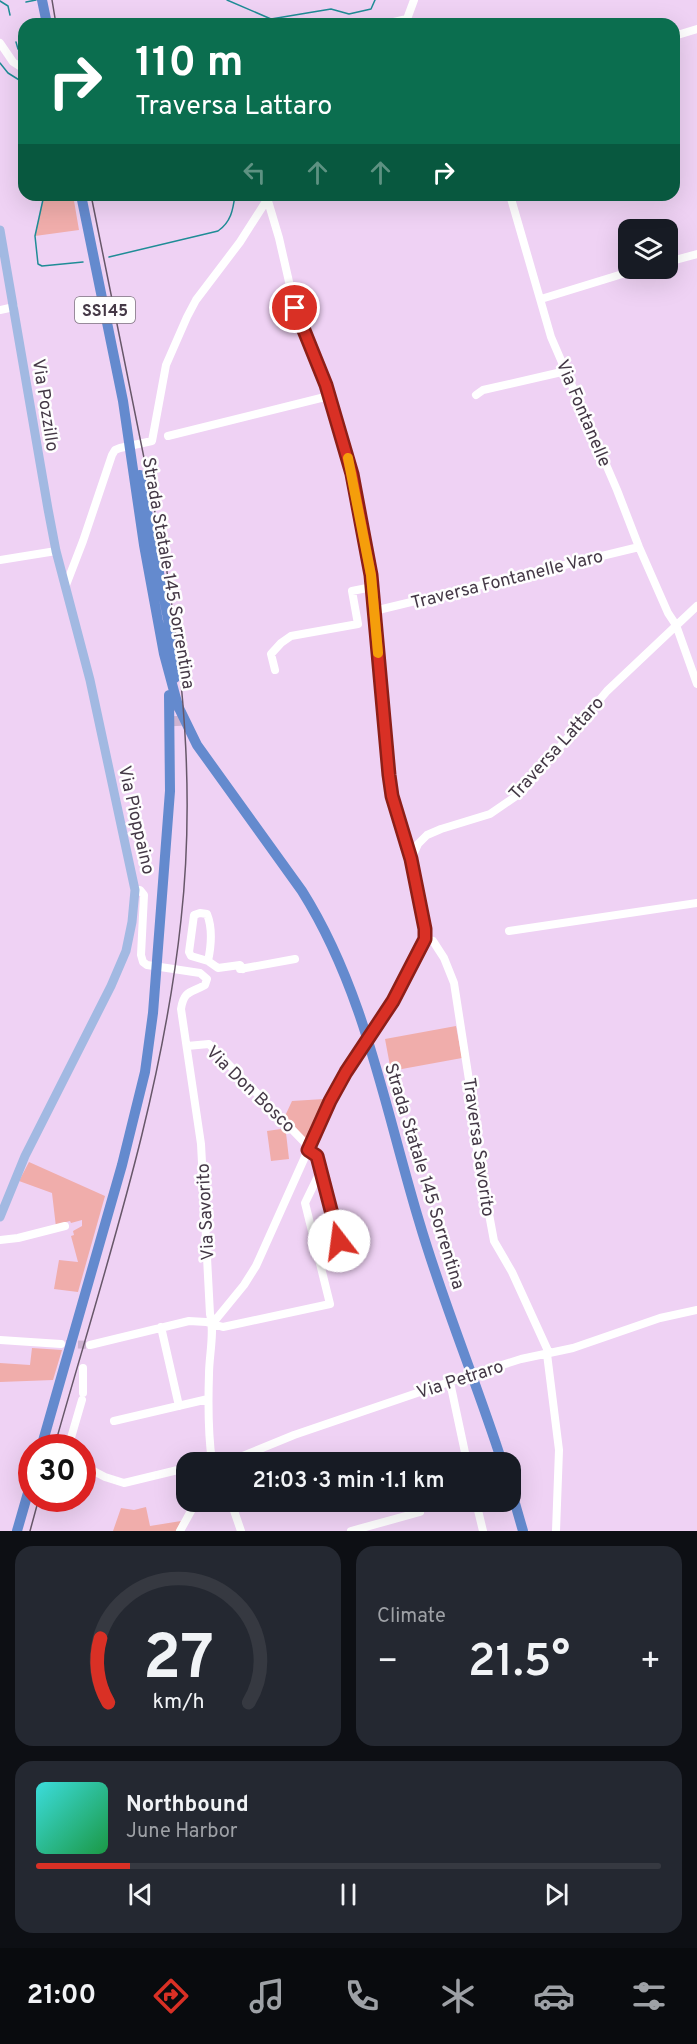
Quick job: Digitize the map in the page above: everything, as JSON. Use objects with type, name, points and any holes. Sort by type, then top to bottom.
[{"type":"highway","points":[[42,0],[46,18]]},
{"type":"highway","name":"Strada Statale 145 Sorrentina","points":[[82,201],[126,425],[135,490],[178,706],[197,745],[316,913],[344,971],[367,1038],[428,1254],[498,1452]]},
{"type":"highway","points":[[44,1434],[141,1094],[151,1032],[171,763],[171,635],[153,537],[126,425]]},
{"type":"highway","points":[[161,905],[173,841],[177,731]]},
{"type":"highway","points":[[17,1531],[22,1512]]},
{"type":"highway","points":[[518,1512],[523,1531]]},
{"type":"main road","name":"Via Pozzillo","points":[[0,230],[35,440],[56,550],[66,585]]},
{"type":"main road","name":"Via Pioppaino","points":[[0,1217],[25,1156],[111,986],[126,951],[132,922],[135,890],[90,680],[66,585]]},
{"type":"street","points":[[411,18],[414,0]]},
{"type":"street","points":[[680,34],[697,29]]},
{"type":"street","points":[[0,43],[13,62],[18,65]]},
{"type":"street","points":[[66,585],[112,455],[120,448],[153,441],[166,365],[187,317],[196,300],[267,201]]},
{"type":"street","points":[[213,1323],[244,1285],[256,1266],[330,1101],[346,1072],[393,1001],[425,939],[411,859],[392,796],[372,587],[352,474],[329,396],[295,308],[270,201]]},
{"type":"street","name":"Via Fontanelle","points":[[512,201],[551,337],[639,547],[668,613],[676,625],[697,684]]},
{"type":"street","points":[[678,259],[697,254]]},
{"type":"street","points":[[541,298],[618,275]]},
{"type":"street","points":[[0,310],[14,307]]},
{"type":"street","points":[[476,396],[483,390],[566,371]]},
{"type":"street","points":[[168,436],[329,396]]},
{"type":"street","name":"Traversa Fontanelle Varo","points":[[374,611],[639,547]]},
{"type":"street","points":[[0,560],[56,550]]},
{"type":"street","points":[[275,670],[271,654],[288,637],[358,624],[352,591],[372,587]]},
{"type":"street","name":"Traversa Lattaro","points":[[411,859],[418,844],[427,836],[470,819],[490,814],[522,792],[607,691],[697,606]]},
{"type":"street","points":[[135,890],[140,890],[144,895],[141,959],[147,965],[186,970],[206,976],[295,959]]},
{"type":"street","points":[[509,931],[697,903]]},
{"type":"street","points":[[208,962],[210,920],[207,914],[200,913],[194,915],[192,922],[189,952],[191,956],[218,968],[240,965],[243,969]]},
{"type":"street","name":"Traversa Savorito","points":[[425,939],[433,941],[444,958],[454,983],[471,1092],[473,1128],[494,1241],[512,1272],[548,1354],[560,1450],[556,1531]]},
{"type":"street","name":"Via Savorito","points":[[206,976],[205,985],[189,992],[182,1005],[201,1144],[210,1314],[213,1323],[210,1338],[208,1400],[210,1452]]},
{"type":"street","name":"Via Don Bosco","points":[[187,1046],[209,1044],[317,1156],[339,1241],[348,1252],[342,1259],[319,1257]]},
{"type":"street","points":[[90,1345],[189,1321],[227,1326],[330,1304],[304,1203],[321,1170]]},
{"type":"street","points":[[0,1240],[18,1238],[65,1226]]},
{"type":"street","name":"Via Petraro","points":[[252,1452],[294,1435],[521,1359],[573,1348],[660,1318],[697,1310]]},
{"type":"street","points":[[161,1327],[179,1406]]},
{"type":"street","points":[[0,1340],[61,1344]]},
{"type":"street","points":[[72,1434],[82,1396],[83,1368]]},
{"type":"street","points":[[450,1382],[465,1452]]},
{"type":"street","points":[[114,1421],[208,1400]]},
{"type":"street","points":[[96,1472],[124,1483],[176,1470]]},
{"type":"street","points":[[180,1531],[190,1512]]},
{"type":"street","points":[[234,1512],[241,1531]]},
{"type":"street","points":[[351,1531],[420,1512]]},
{"type":"street","points":[[478,1512],[483,1531]]},
{"type":"shaded area","points":[[43,201],[74,201],[79,230],[35,236]]},
{"type":"shaded area","points":[[456,1026],[462,1058],[391,1071],[385,1039]]},
{"type":"shaded area","points":[[324,1099],[305,1138],[285,1116],[292,1101]]},
{"type":"shaded area","points":[[281,1129],[286,1133],[289,1159],[271,1161],[267,1131]]},
{"type":"shaded area","points":[[29,1162],[105,1196],[78,1292],[54,1289],[59,1260],[78,1262],[71,1236],[74,1235],[73,1231],[82,1226],[82,1220],[66,1222],[67,1224],[56,1227],[52,1193],[19,1181]]},
{"type":"shaded area","points":[[32,1348],[62,1350],[53,1380],[0,1382],[0,1363],[30,1365]]},
{"type":"shaded area","points":[[146,1507],[150,1526],[181,1521],[176,1531],[113,1531],[121,1508],[134,1510]]},
{"type":"waterway","points":[[26,2],[36,0]]},
{"type":"waterway","points":[[227,0],[269,18]]},
{"type":"waterway","points":[[277,18],[331,9],[349,14],[371,9],[375,0]]},
{"type":"waterway","points":[[0,1],[8,6],[10,15]]},
{"type":"waterway","points":[[16,42],[18,49]]},
{"type":"waterway","points":[[0,63],[8,73],[18,79]]},
{"type":"waterway","points":[[43,201],[35,236],[38,264],[42,266],[83,262]]},
{"type":"waterway","points":[[109,257],[218,231],[231,215],[234,201]]},
{"type":"tunnel","points":[[176,701],[177,731]]},
{"type":"tunnel","points":[[66,1344],[90,1345]]},
{"type":"railway","points":[[52,0],[55,18]]},
{"type":"railway","points":[[58,1434],[129,1186],[160,1054],[181,920],[187,833],[183,702],[167,572],[92,201]]},
{"type":"railway","points":[[30,1531],[35,1512]]},
{"type":"slow traffic","points":[[348,458],[371,575],[378,653]]},
{"type":"route","points":[[295,308],[326,385],[352,474],[371,575],[380,691],[392,796],[411,859],[425,929],[423,944],[393,1001],[346,1072],[308,1150],[317,1156],[339,1241]]}]
